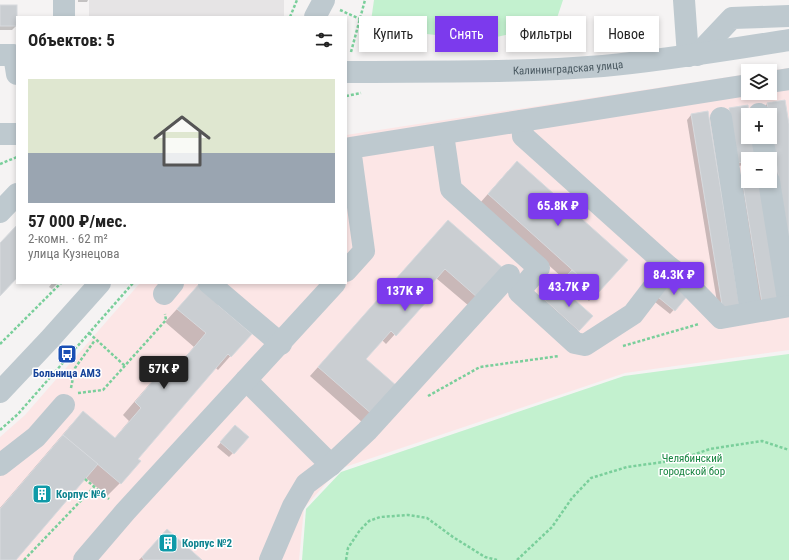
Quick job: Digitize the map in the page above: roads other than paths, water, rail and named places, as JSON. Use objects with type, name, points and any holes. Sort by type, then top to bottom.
[{"type":"street","points":[[64,0],[64,16]]},
{"type":"street","points":[[316,16],[324,0]]},
{"type":"street","points":[[684,0],[692,55]]},
{"type":"street","points":[[692,55],[732,18],[789,16]]},
{"type":"street","name":"Калининградская улица","points":[[348,64],[530,70],[602,66],[649,61],[789,40]]},
{"type":"street","points":[[0,55],[14,55],[16,68]]},
{"type":"street","points":[[777,81],[789,79]]},
{"type":"street","points":[[347,270],[364,251],[348,148],[741,87]]},
{"type":"street","points":[[721,118],[739,175],[751,312]]},
{"type":"street","points":[[522,121],[523,136],[669,268],[676,272],[721,318],[789,306],[770,188]]},
{"type":"street","points":[[0,134],[16,134]]},
{"type":"street","points":[[443,134],[450,189],[539,268],[519,292],[576,344],[585,345],[633,314],[669,268]]},
{"type":"street","points":[[0,212],[16,195]]},
{"type":"street","points":[[271,560],[293,506],[306,484],[331,465],[367,431],[509,275]]},
{"type":"street","points":[[0,392],[99,284]]},
{"type":"street","points":[[210,284],[281,344]]},
{"type":"street","points":[[84,560],[125,512],[281,344],[334,284]]},
{"type":"street","points":[[246,380],[331,465]]},
{"type":"street","points":[[0,465],[36,437],[67,400]]},
{"type":"place","name":"Больница АМЗ","points":[[67,354]]},
{"type":"place","name":"Корпус №6","points":[[42,494]]},
{"type":"place","name":"Корпус №2","points":[[168,543]]},
{"type":"park label","name":"Челябинский городской бор","points":[[692,464]]}]
